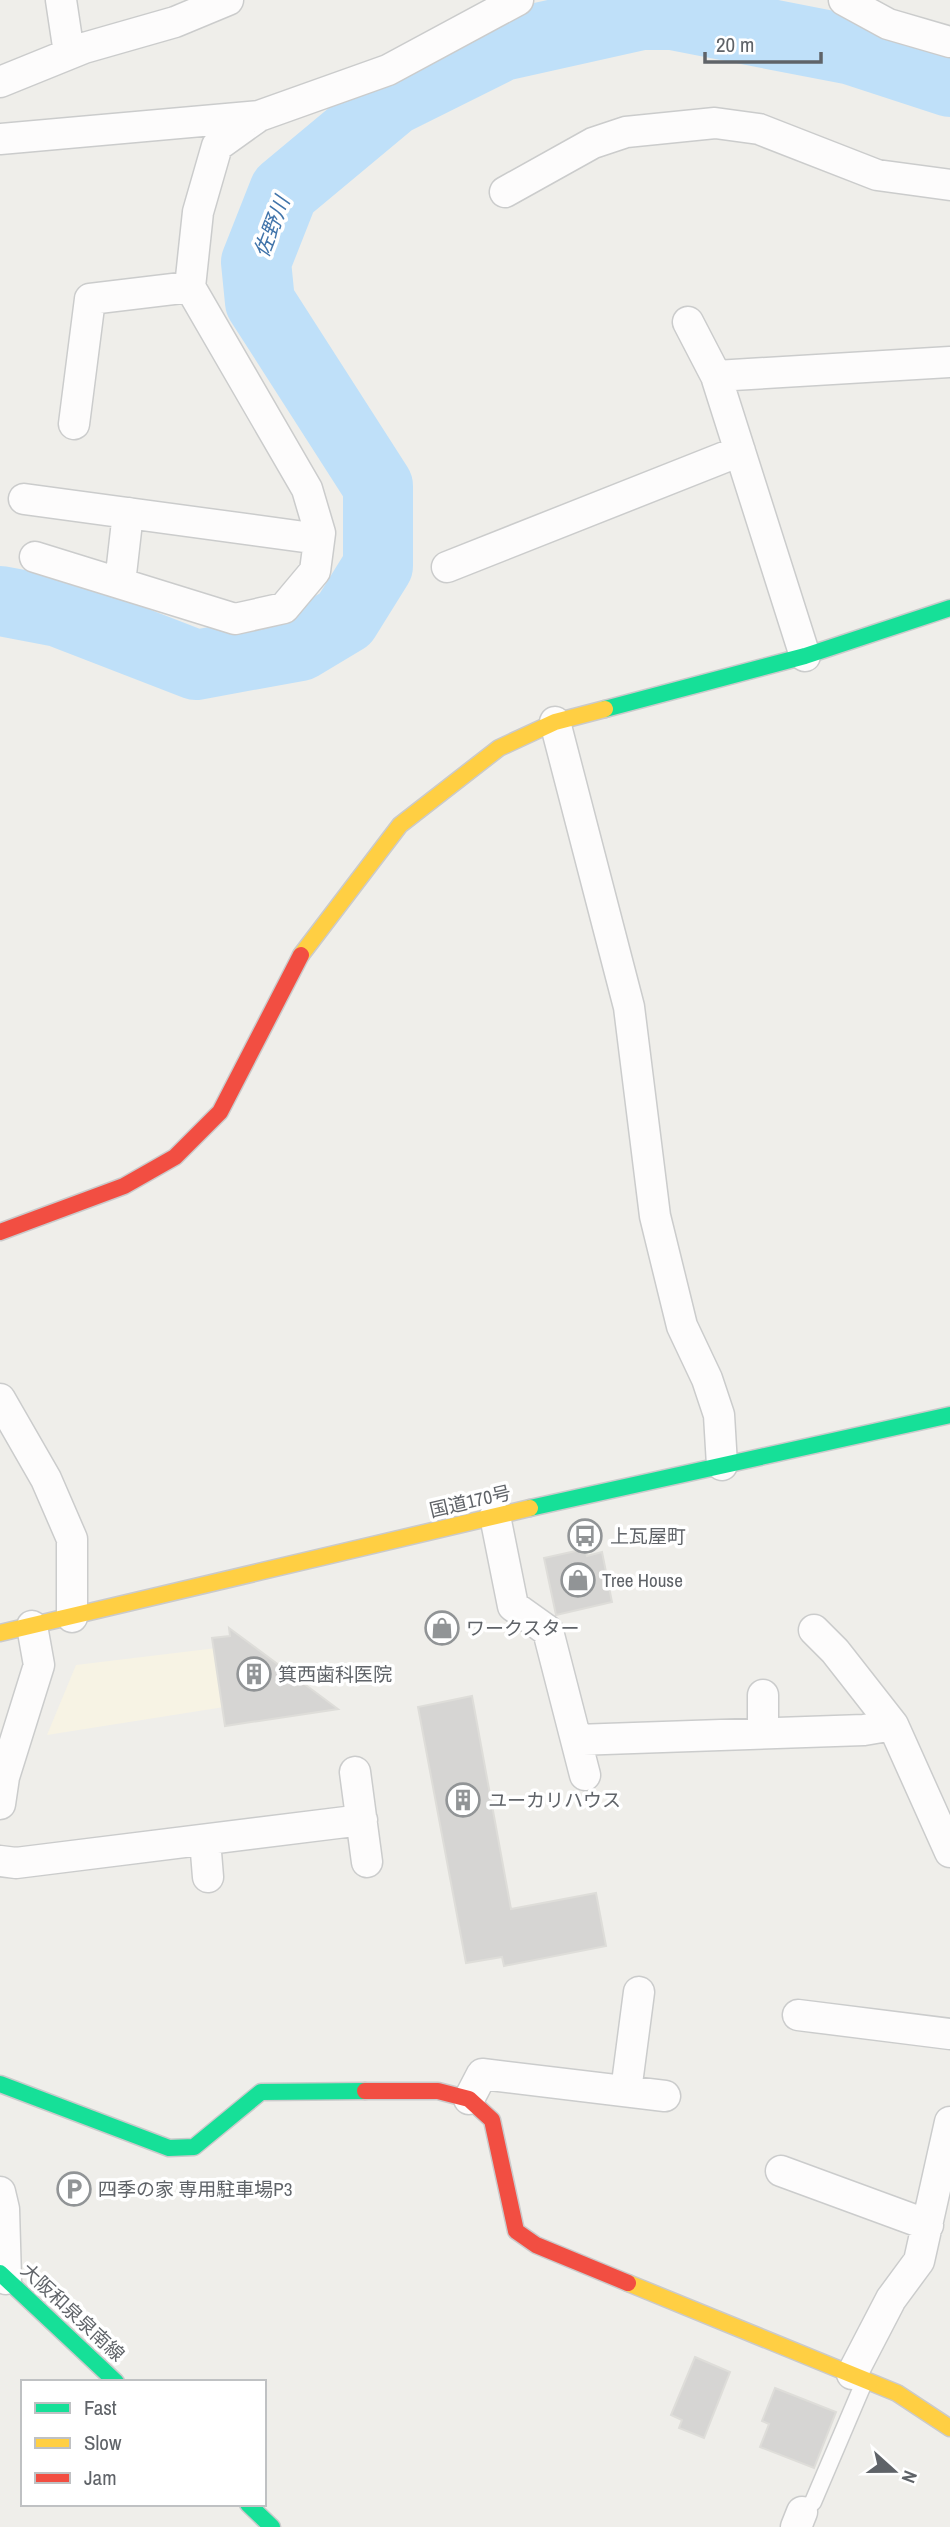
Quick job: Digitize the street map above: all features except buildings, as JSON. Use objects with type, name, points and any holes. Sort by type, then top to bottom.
[{"type":"main road","points":[[0,1232],[124,1186],[176,1157],[220,1112],[306,947],[400,825],[499,748],[555,722],[805,656],[950,608]]},
{"type":"main road","name":"国道170号","points":[[0,1633],[495,1516],[950,1415]]},
{"type":"main road","points":[[0,2084],[169,2148],[194,2147],[261,2092],[438,2091],[469,2099],[492,2120],[516,2231],[536,2245],[897,2392],[950,2428]]},
{"type":"main road","name":"大阪和泉泉南線","points":[[3,2276],[114,2380]]},
{"type":"main road","points":[[250,2506],[272,2527]]},
{"type":"street","points":[[61,0],[69,53]]},
{"type":"street","points":[[0,82],[69,53],[175,22],[228,0]]},
{"type":"street","points":[[0,139],[259,116],[388,70],[518,0]]},
{"type":"street","points":[[844,0],[888,24],[950,42]]},
{"type":"street","points":[[34,557],[235,619],[284,608],[315,571],[320,533],[307,489],[190,287],[198,212],[217,146],[259,116]]},
{"type":"street","points":[[505,192],[593,143],[626,132],[715,123],[759,129],[877,175],[950,185]]},
{"type":"street","points":[[74,424],[90,299],[190,287]]},
{"type":"street","points":[[688,322],[716,376],[805,656]]},
{"type":"street","points":[[716,376],[950,362]]},
{"type":"street","points":[[447,568],[740,451]]},
{"type":"street","points":[[24,499],[319,539]]},
{"type":"street","points":[[120,583],[128,513]]},
{"type":"street","points":[[555,722],[629,1007],[655,1216],[681,1326],[707,1379],[719,1415],[722,1465]]},
{"type":"street","points":[[0,1399],[46,1479],[72,1539],[72,1617]]},
{"type":"street","points":[[495,1516],[513,1606],[548,1631],[585,1775]]},
{"type":"street","points":[[0,1804],[4,1777],[39,1665],[32,1626]]},
{"type":"street","points":[[814,1630],[835,1651],[893,1725],[950,1852]]},
{"type":"street","points":[[763,1696],[764,1733]]},
{"type":"street","points":[[576,1740],[864,1730],[893,1725]]},
{"type":"street","points":[[355,1772],[367,1862]]},
{"type":"street","points":[[0,1861],[16,1863],[362,1820]]},
{"type":"street","points":[[205,1839],[208,1877]]},
{"type":"street","points":[[626,2091],[639,1992]]},
{"type":"street","points":[[798,2015],[950,2034]]},
{"type":"street","points":[[469,2099],[482,2074],[665,2096]]},
{"type":"street","points":[[859,2377],[891,2299],[919,2261],[950,2122]]},
{"type":"street","points":[[781,2171],[928,2225]]},
{"type":"street","points":[[0,2192],[4,2209],[3,2276]]},
{"type":"lane","points":[[799,2520],[813,2502],[859,2377]]},
{"type":"shaded area","points":[[225,1647],[224,1707],[47,1735],[76,1665]]},
{"type":"waterway","name":"佐野川","points":[[0,601],[59,612],[196,665],[300,646],[345,619],[378,566],[378,486],[260,302],[256,262],[284,191],[392,101],[502,46],[641,15],[672,15],[852,50],[950,82]]},
{"type":"traffic: fast","points":[[605,709],[805,656],[950,608]]},
{"type":"traffic: fast","points":[[530,1508],[950,1415]]},
{"type":"traffic: fast","points":[[0,2084],[169,2148],[194,2147],[261,2092],[365,2091]]},
{"type":"traffic: fast","points":[[0,2273],[114,2380]]},
{"type":"traffic: fast","points":[[250,2506],[272,2527]]},
{"type":"traffic: slow","points":[[301,955],[400,825],[499,748],[555,722],[605,709]]},
{"type":"traffic: slow","points":[[0,1633],[530,1508]]},
{"type":"traffic: slow","points":[[628,2283],[897,2393],[950,2428]]},
{"type":"traffic: jam","points":[[0,1232],[124,1186],[175,1157],[220,1112],[301,955]]},
{"type":"traffic: jam","points":[[365,2091],[438,2091],[469,2099],[492,2120],[516,2231],[536,2245],[628,2283]]},
{"type":"place","name":"上瓦屋町","points":[[585,1536]]},
{"type":"place","name":"Tree House","points":[[578,1580]]},
{"type":"place","name":"ワークスター","points":[[442,1628]]},
{"type":"place","name":"箕西歯科医院","points":[[254,1674]]},
{"type":"place","name":"ユーカリハウス","points":[[463,1800]]},
{"type":"place","name":"四季の家 専用駐車場P3","points":[[74,2189]]}]
